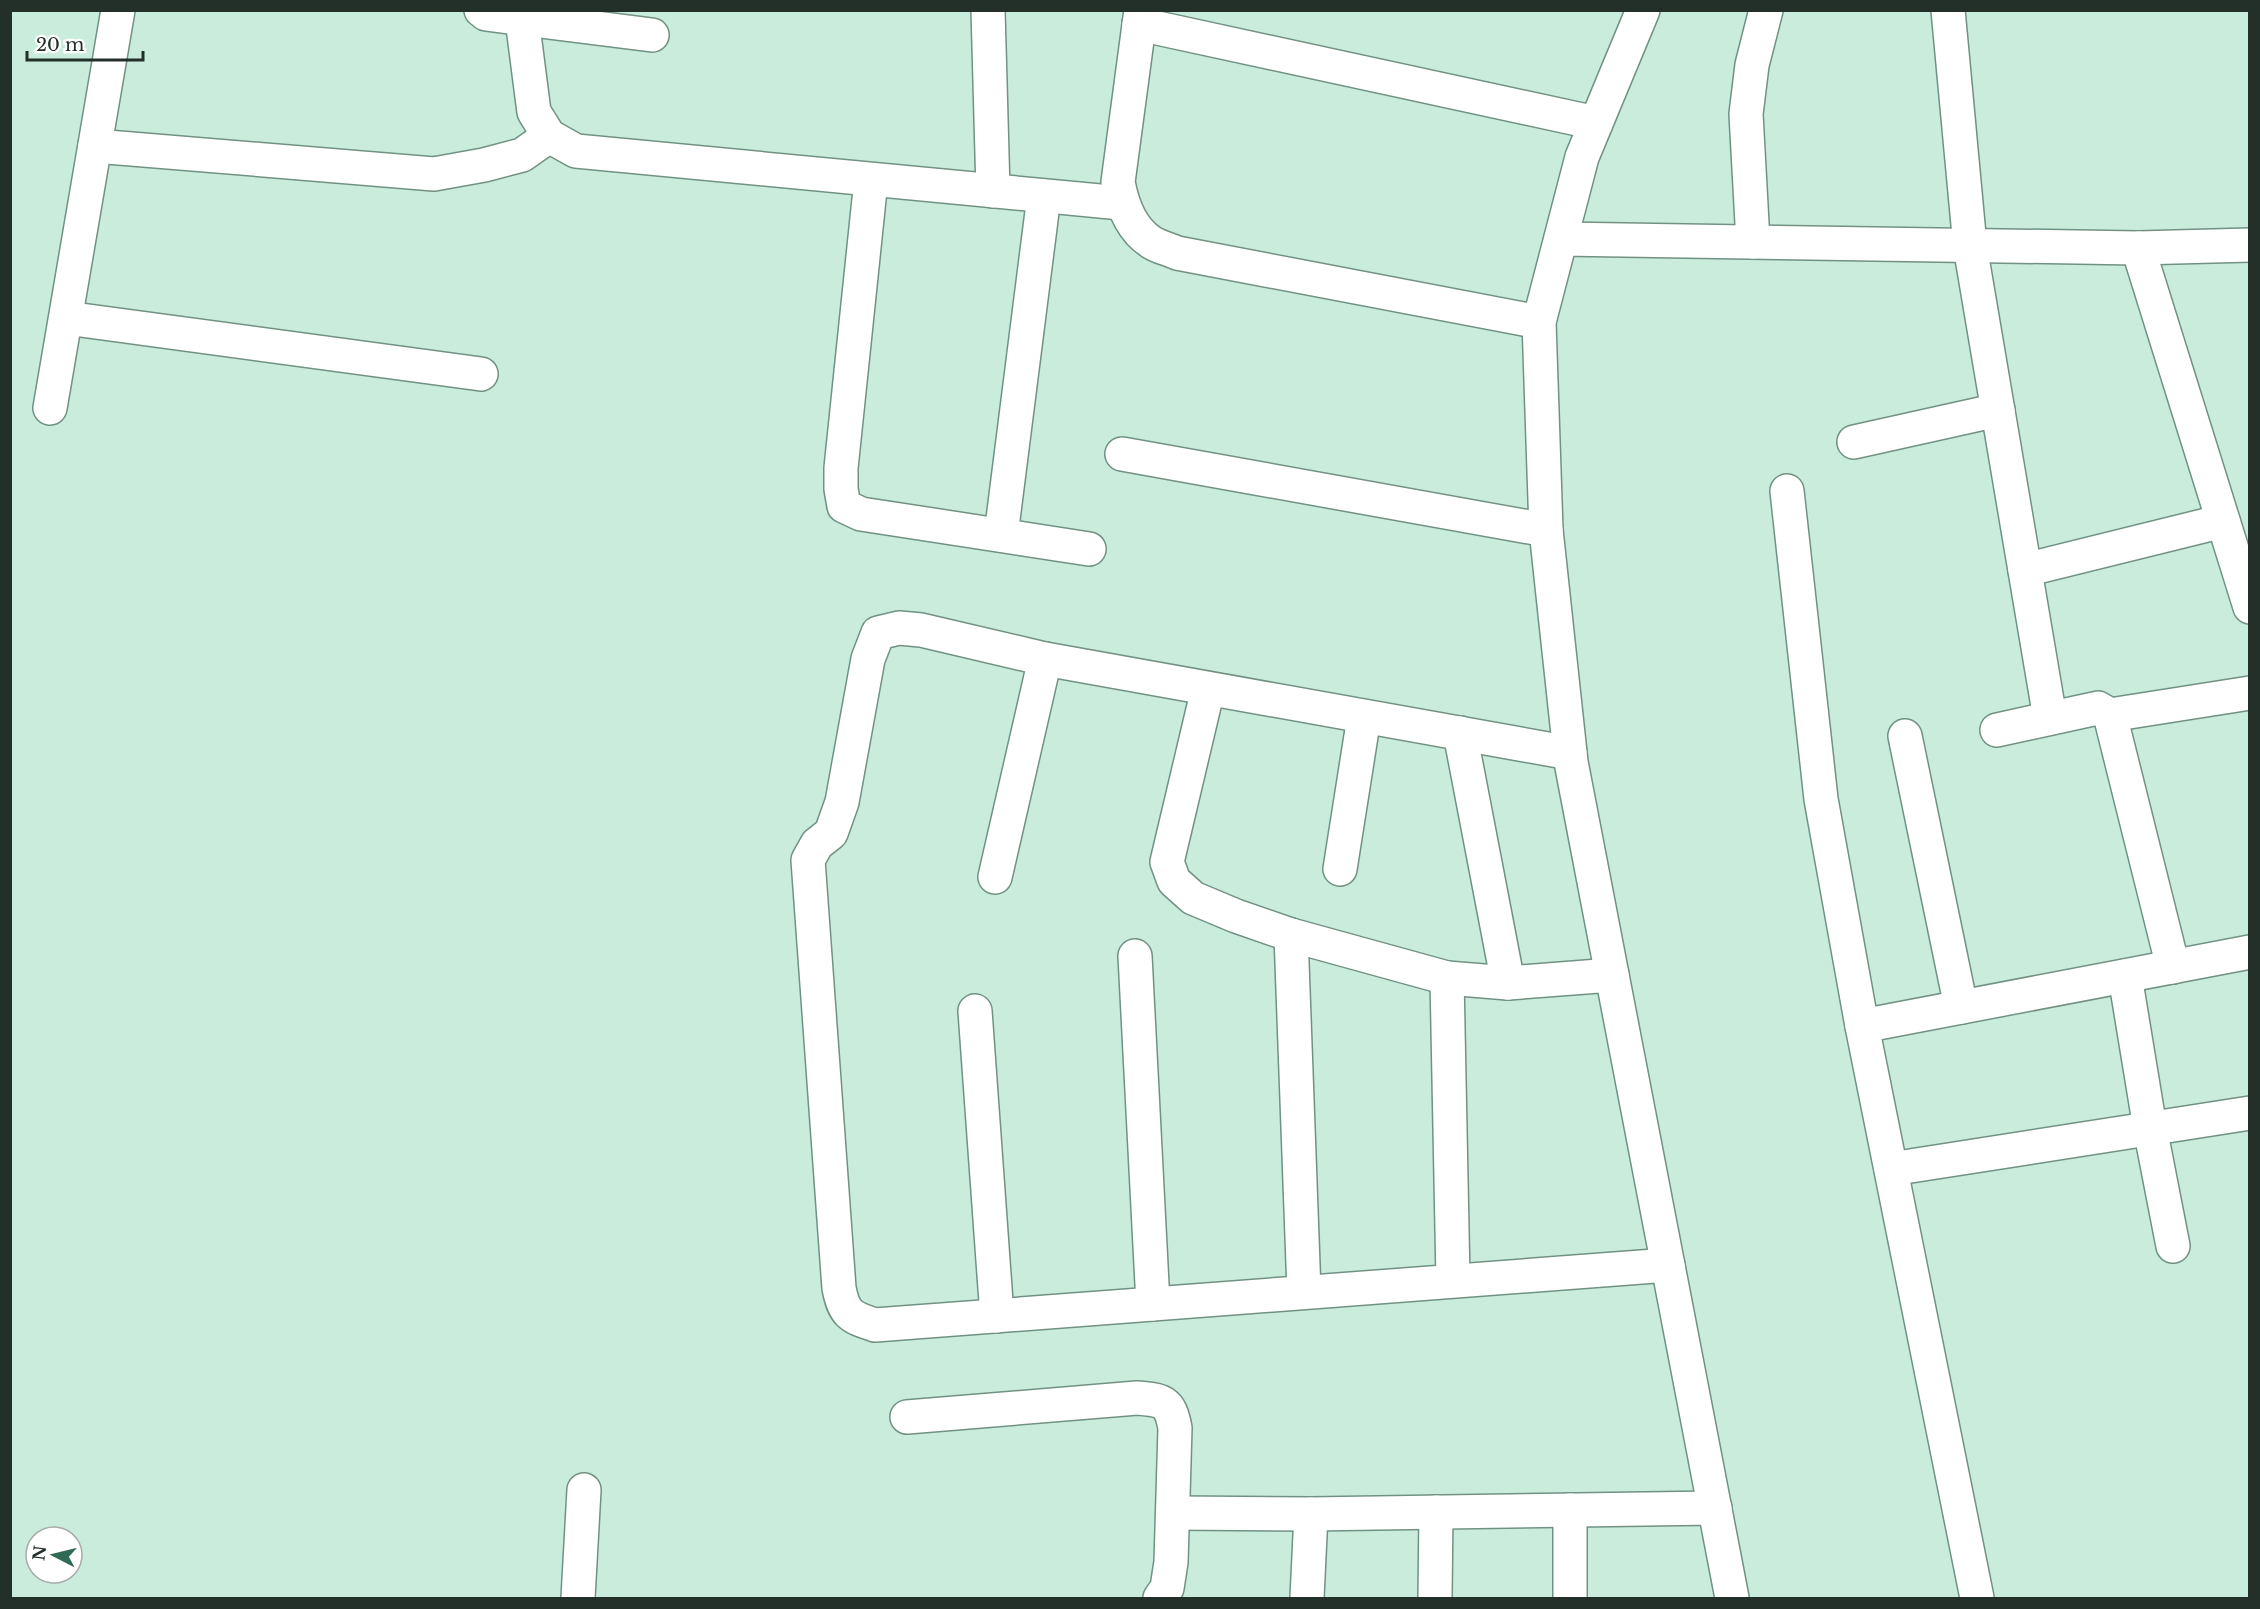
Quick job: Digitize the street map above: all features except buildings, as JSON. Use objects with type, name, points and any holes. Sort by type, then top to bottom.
[{"type":"street","points":[[50,408],[118,10]]},
{"type":"street","points":[[482,10],[486,14],[652,35]]},
{"type":"street","points":[[988,10],[993,191]]},
{"type":"street","points":[[1643,10],[1582,157],[1539,322],[1545,530],[1570,753],[1732,1599]]},
{"type":"street","points":[[1753,242],[1746,114],[1752,65],[1766,10]]},
{"type":"street","points":[[1948,10],[1971,246],[2050,718]]},
{"type":"street","points":[[1539,322],[1177,253],[1151,242],[1134,224],[1121,203],[1118,182],[1140,17],[1596,123]]},
{"type":"street","points":[[522,19],[534,112],[549,136],[576,151],[1121,203]]},
{"type":"street","points":[[95,146],[435,174],[522,155],[549,136]]},
{"type":"street","points":[[872,180],[841,468],[844,506],[861,514],[1089,549]]},
{"type":"street","points":[[1001,535],[1044,196]]},
{"type":"street","points":[[1561,239],[2138,248],[2250,245]]},
{"type":"street","points":[[2138,248],[2250,606]]},
{"type":"street","points":[[66,318],[482,374]]},
{"type":"street","points":[[1854,442],[1998,410]]},
{"type":"street","points":[[1122,454],[1545,530]]},
{"type":"street","points":[[1787,491],[1821,799],[1862,1026],[1977,1599]]},
{"type":"street","points":[[2025,570],[2223,521]]},
{"type":"street","points":[[1570,753],[1045,659],[921,630],[899,628],[878,633],[868,659],[840,811],[831,832],[817,843],[808,860],[839,1288],[843,1307],[857,1320],[875,1325],[1453,1280],[1668,1266]]},
{"type":"street","points":[[995,877],[1045,659]]},
{"type":"street","points":[[1208,689],[1167,862],[1174,881],[1193,898],[1291,936],[1447,978],[1508,982],[1612,975]]},
{"type":"street","points":[[2110,716],[2250,693]]},
{"type":"street","points":[[1997,730],[2098,708],[2110,716],[2173,967]]},
{"type":"street","points":[[1340,868],[1364,717]]},
{"type":"street","points":[[1460,733],[1508,982]]},
{"type":"street","points":[[1905,735],[1961,1007]]},
{"type":"street","points":[[1291,936],[1304,1292]]},
{"type":"street","points":[[1862,1026],[2250,952]]},
{"type":"street","points":[[1135,956],[1153,1304]]},
{"type":"street","points":[[2124,976],[2173,1246]]},
{"type":"street","points":[[1447,978],[1453,1280]]},
{"type":"street","points":[[975,1011],[997,1316]]},
{"type":"street","points":[[1891,1169],[2250,1113]]},
{"type":"street","points":[[907,1417],[1137,1398],[1160,1400],[1172,1410],[1175,1428],[1174,1513],[1167,1588],[1160,1599]]},
{"type":"street","points":[[578,1599],[584,1490]]},
{"type":"street","points":[[1174,1513],[1311,1515],[1715,1508]]},
{"type":"street","points":[[1570,1510],[1570,1599]]},
{"type":"street","points":[[1435,1599],[1436,1512]]},
{"type":"street","points":[[1307,1599],[1311,1515]]}]
